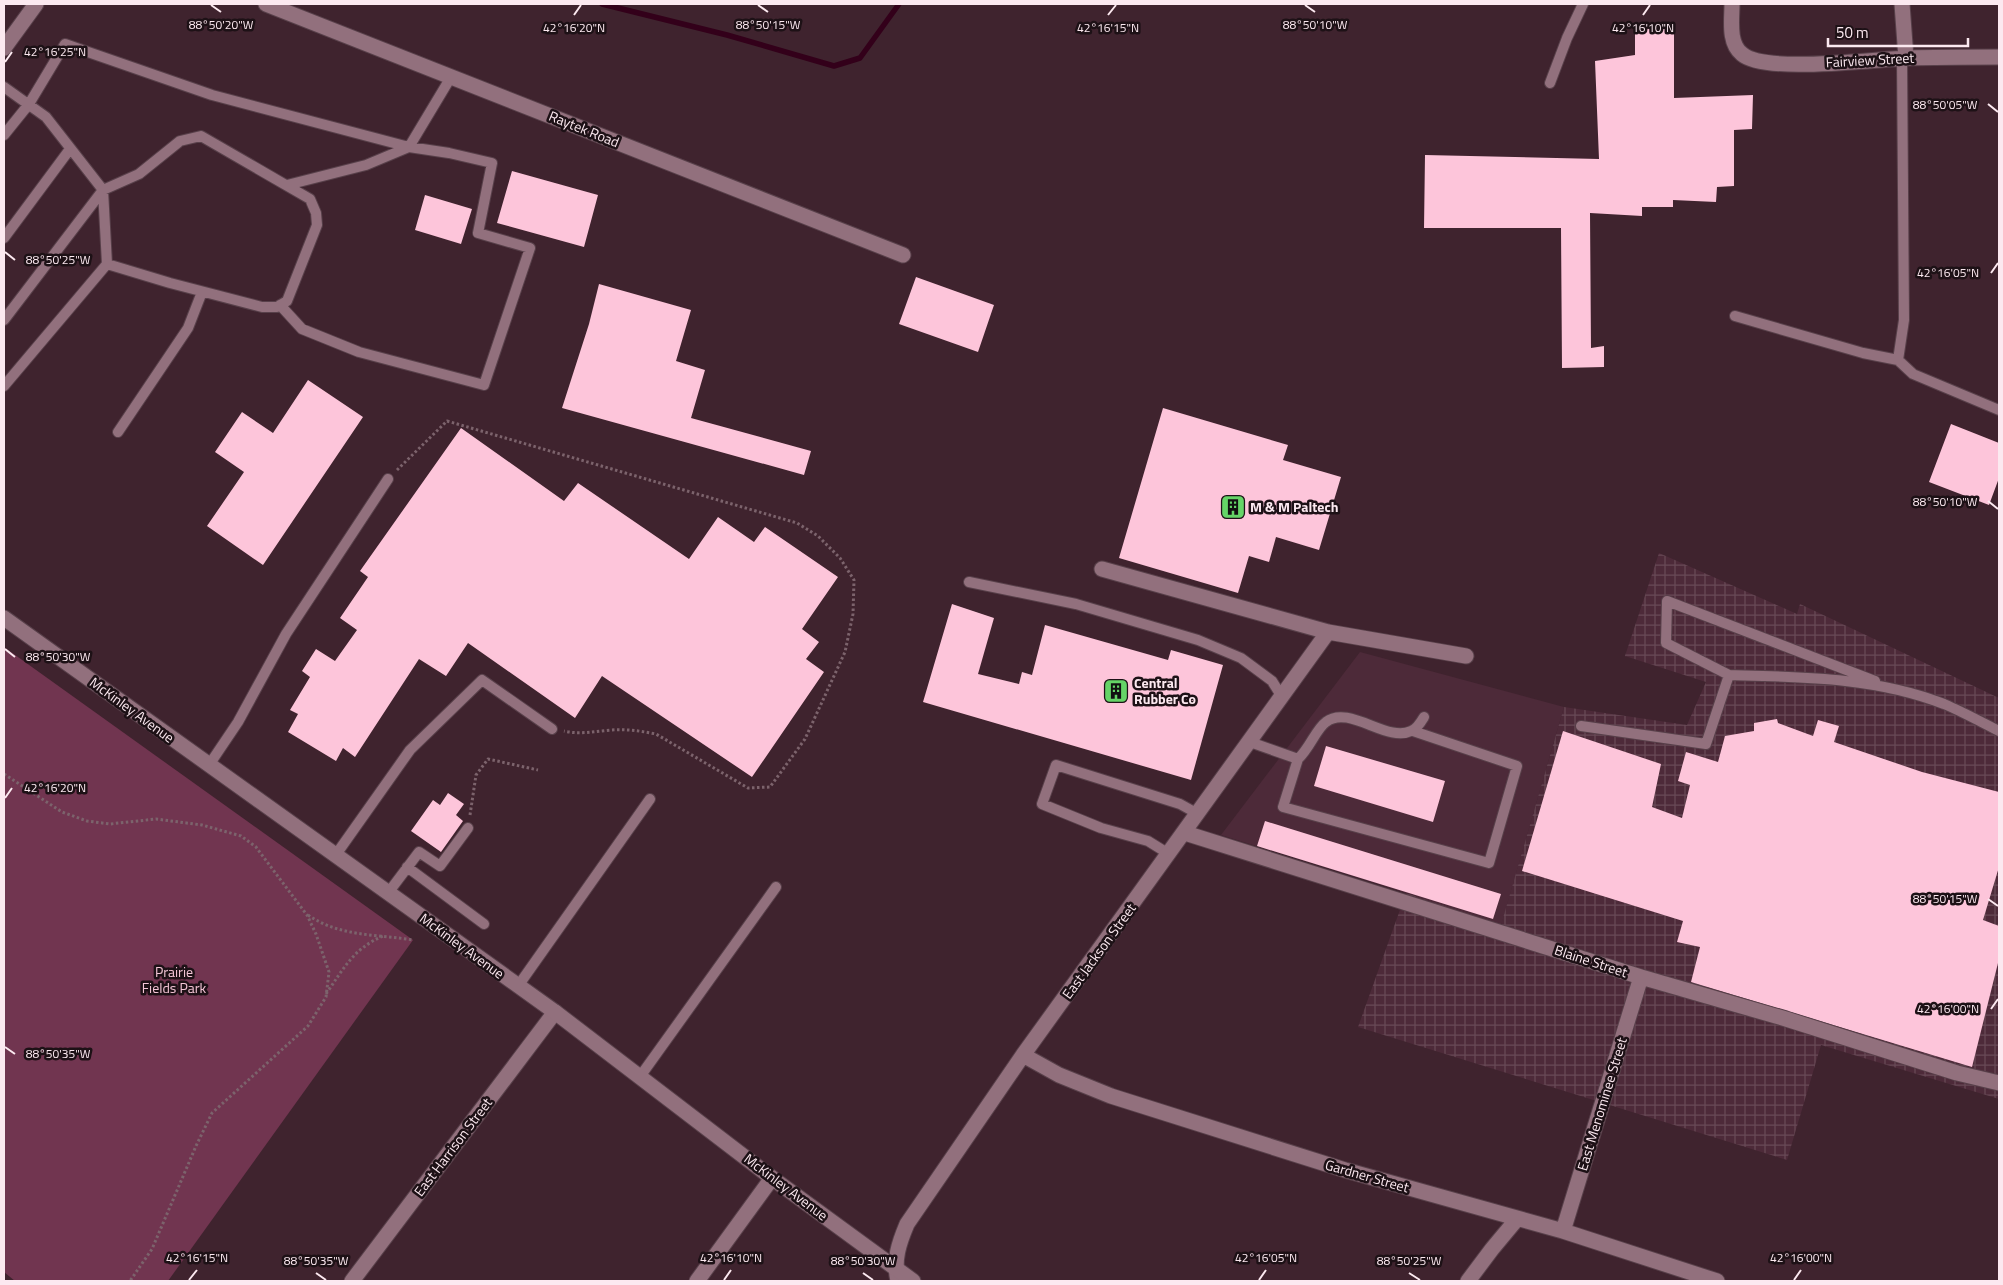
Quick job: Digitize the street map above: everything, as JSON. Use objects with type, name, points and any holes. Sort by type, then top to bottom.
[{"type":"street","points":[[4,48],[36,4]]},
{"type":"street","name":"Raytek Road","points":[[266,4],[903,255]]},
{"type":"street","name":"Fairview Street","points":[[1732,4],[1732,38],[1737,50],[1753,61],[1785,65],[1904,58],[1999,57]]},
{"type":"street","points":[[1902,4],[1904,58]]},
{"type":"street","points":[[1102,569],[1328,632],[1466,656]]},
{"type":"street","name":"McKinley Avenue","points":[[4,618],[555,1012],[896,1274],[913,1281]]},
{"type":"street","name":"East Jackson Street","points":[[896,1274],[899,1244],[907,1224],[1023,1055],[1328,632]]},
{"type":"street","name":"Blaine Street","points":[[1185,832],[1642,977],[1786,1019],[1957,1073],[1999,1083]]},
{"type":"street","name":"East Menominee Street","points":[[1563,1231],[1642,977]]},
{"type":"street","name":"East Harrison Street","points":[[352,1281],[555,1012]]},
{"type":"street","name":"Gardner Street","points":[[1023,1055],[1059,1076],[1112,1096],[1345,1170],[1563,1231],[1716,1281]]},
{"type":"street","points":[[697,1281],[772,1178]]},
{"type":"street","points":[[1468,1281],[1517,1218]]},
{"type":"lane","points":[[1550,84],[1567,38],[1583,4]]},
{"type":"lane","points":[[4,135],[29,104],[65,44],[212,95],[409,147],[449,153],[492,163],[478,233],[530,248],[484,385],[359,352],[302,329],[280,305]]},
{"type":"lane","points":[[1898,360],[1904,320],[1904,58]]},
{"type":"lane","points":[[287,185],[366,165],[409,147],[451,77]]},
{"type":"lane","points":[[4,87],[46,116],[103,190],[107,264],[4,386]]},
{"type":"lane","points":[[4,320],[103,190],[139,174],[180,141],[202,136],[310,199],[316,213],[317,225],[287,300],[280,305],[262,308],[107,264]]},
{"type":"lane","points":[[4,238],[70,149]]},
{"type":"lane","points":[[118,432],[188,328],[202,292]]},
{"type":"lane","points":[[1735,316],[1863,353],[1898,360],[1913,374],[1999,410]]},
{"type":"lane","points":[[209,765],[238,722],[286,634],[388,479]]},
{"type":"lane","points":[[969,582],[1076,604],[1198,640],[1241,658],[1272,681],[1282,697]]},
{"type":"lane","points":[[1895,689],[1826,678],[1729,675],[1666,643],[1667,601],[1895,689],[1944,704],[1999,731]]},
{"type":"lane","points":[[1581,726],[1706,744],[1729,675]]},
{"type":"lane","points":[[335,856],[410,750],[482,680],[552,729]]},
{"type":"lane","points":[[1340,716],[1402,734],[1413,731],[1517,766],[1489,863],[1283,807],[1298,758],[1305,752],[1325,722],[1340,716]]},
{"type":"lane","points":[[1413,731],[1424,717]]},
{"type":"lane","points":[[1250,742],[1298,758]]},
{"type":"lane","points":[[1169,854],[1148,840],[1102,828],[1042,804],[1056,765],[1180,804],[1198,814]]},
{"type":"lane","points":[[518,986],[650,799]]},
{"type":"lane","points":[[388,893],[418,852],[440,866],[468,828]]},
{"type":"lane","points":[[407,867],[484,924]]},
{"type":"lane","points":[[639,1078],[776,887]]},
{"type":"path","points":[[388,479],[447,421],[797,523],[818,536],[835,553],[854,580],[853,614],[844,652],[805,739],[770,787],[748,788],[656,734],[640,730],[577,734],[552,729]]},
{"type":"path","points":[[468,828],[476,775],[488,759],[538,770]]},
{"type":"path","points":[[4,774],[62,812],[87,821],[110,824],[156,819],[202,825],[241,836],[256,847],[307,915],[316,934],[329,972],[326,995]]},
{"type":"path","points":[[307,915],[323,926],[361,935],[384,935],[413,940]]},
{"type":"path","points":[[130,1281],[152,1249],[212,1113],[308,1026],[326,995],[354,954],[367,943],[384,935]]},
{"type":"shaded area","points":[[1659,553],[1797,614],[1800,604],[1999,698],[1999,1099],[1821,1045],[1787,1160],[1358,1027],[1406,893],[1501,925],[1564,707],[1687,725],[1706,682],[1625,656]]},
{"type":"shaded area","points":[[1360,652],[1564,707],[1501,926],[1406,893],[1221,835]]},
{"type":"green space","name":"Prairie Fields Park","points":[[4,647],[413,940],[168,1281],[15,1281],[4,1272]]},
{"type":"building","points":[[1635,28],[1674,28],[1674,98],[1753,95],[1752,129],[1734,130],[1734,186],[1717,187],[1716,202],[1673,200],[1673,207],[1642,207],[1642,216],[1590,213],[1591,348],[1604,346],[1604,367],[1562,368],[1561,228],[1424,228],[1425,155],[1599,159],[1595,61],[1635,55]]},
{"type":"building","points":[[512,171],[598,195],[584,247],[497,223]]},
{"type":"building","points":[[425,195],[472,209],[461,244],[415,230]]},
{"type":"building","points":[[916,277],[994,305],[978,352],[899,324]]},
{"type":"building","points":[[599,284],[691,310],[676,361],[705,370],[691,418],[811,451],[804,475],[562,408],[589,324]]},
{"type":"building","points":[[308,380],[363,417],[263,565],[207,526],[244,472],[215,452],[242,412],[273,433]]},
{"type":"building","name":"M & M Paltech","points":[[1163,408],[1288,445],[1283,460],[1341,477],[1319,550],[1276,537],[1269,562],[1249,556],[1238,593],[1119,558]]},
{"type":"building","points":[[1951,424],[1999,443],[1999,478],[1989,505],[1929,482]]},
{"type":"building","points":[[461,428],[564,501],[578,483],[689,559],[718,517],[754,542],[765,527],[838,577],[802,629],[819,642],[806,659],[824,672],[752,777],[602,676],[575,718],[468,643],[446,676],[419,659],[355,757],[343,748],[336,761],[288,732],[298,714],[290,710],[310,677],[302,671],[316,649],[335,661],[357,630],[340,618],[368,577],[360,571]]},
{"type":"building","name":"Central Rubber Co","points":[[952,604],[994,618],[978,674],[1019,684],[1022,672],[1032,675],[1045,625],[1168,660],[1171,650],[1223,665],[1191,780],[923,702]]},
{"type":"building","points":[[1777,719],[1778,723],[1813,736],[1818,720],[1839,726],[1834,742],[1922,772],[1999,792],[1999,867],[1983,920],[1999,926],[1999,959],[1972,1067],[1691,982],[1700,947],[1677,942],[1683,921],[1522,871],[1563,731],[1661,764],[1652,807],[1682,818],[1690,785],[1678,781],[1686,752],[1718,762],[1725,736],[1754,731],[1754,723]]},
{"type":"building","points":[[1326,746],[1445,781],[1433,822],[1314,786]]},
{"type":"building","points":[[448,793],[464,804],[456,815],[463,821],[441,852],[411,831],[433,800],[440,805]]},
{"type":"building","points":[[1265,821],[1501,894],[1493,919],[1257,846]]},
{"type":"waterway","points":[[602,4],[727,35],[834,66],[860,58],[899,4]]},
{"type":"place","name":"M & M Paltech","points":[[1233,507]]},
{"type":"place","name":"Central Rubber Co","points":[[1116,691]]}]
